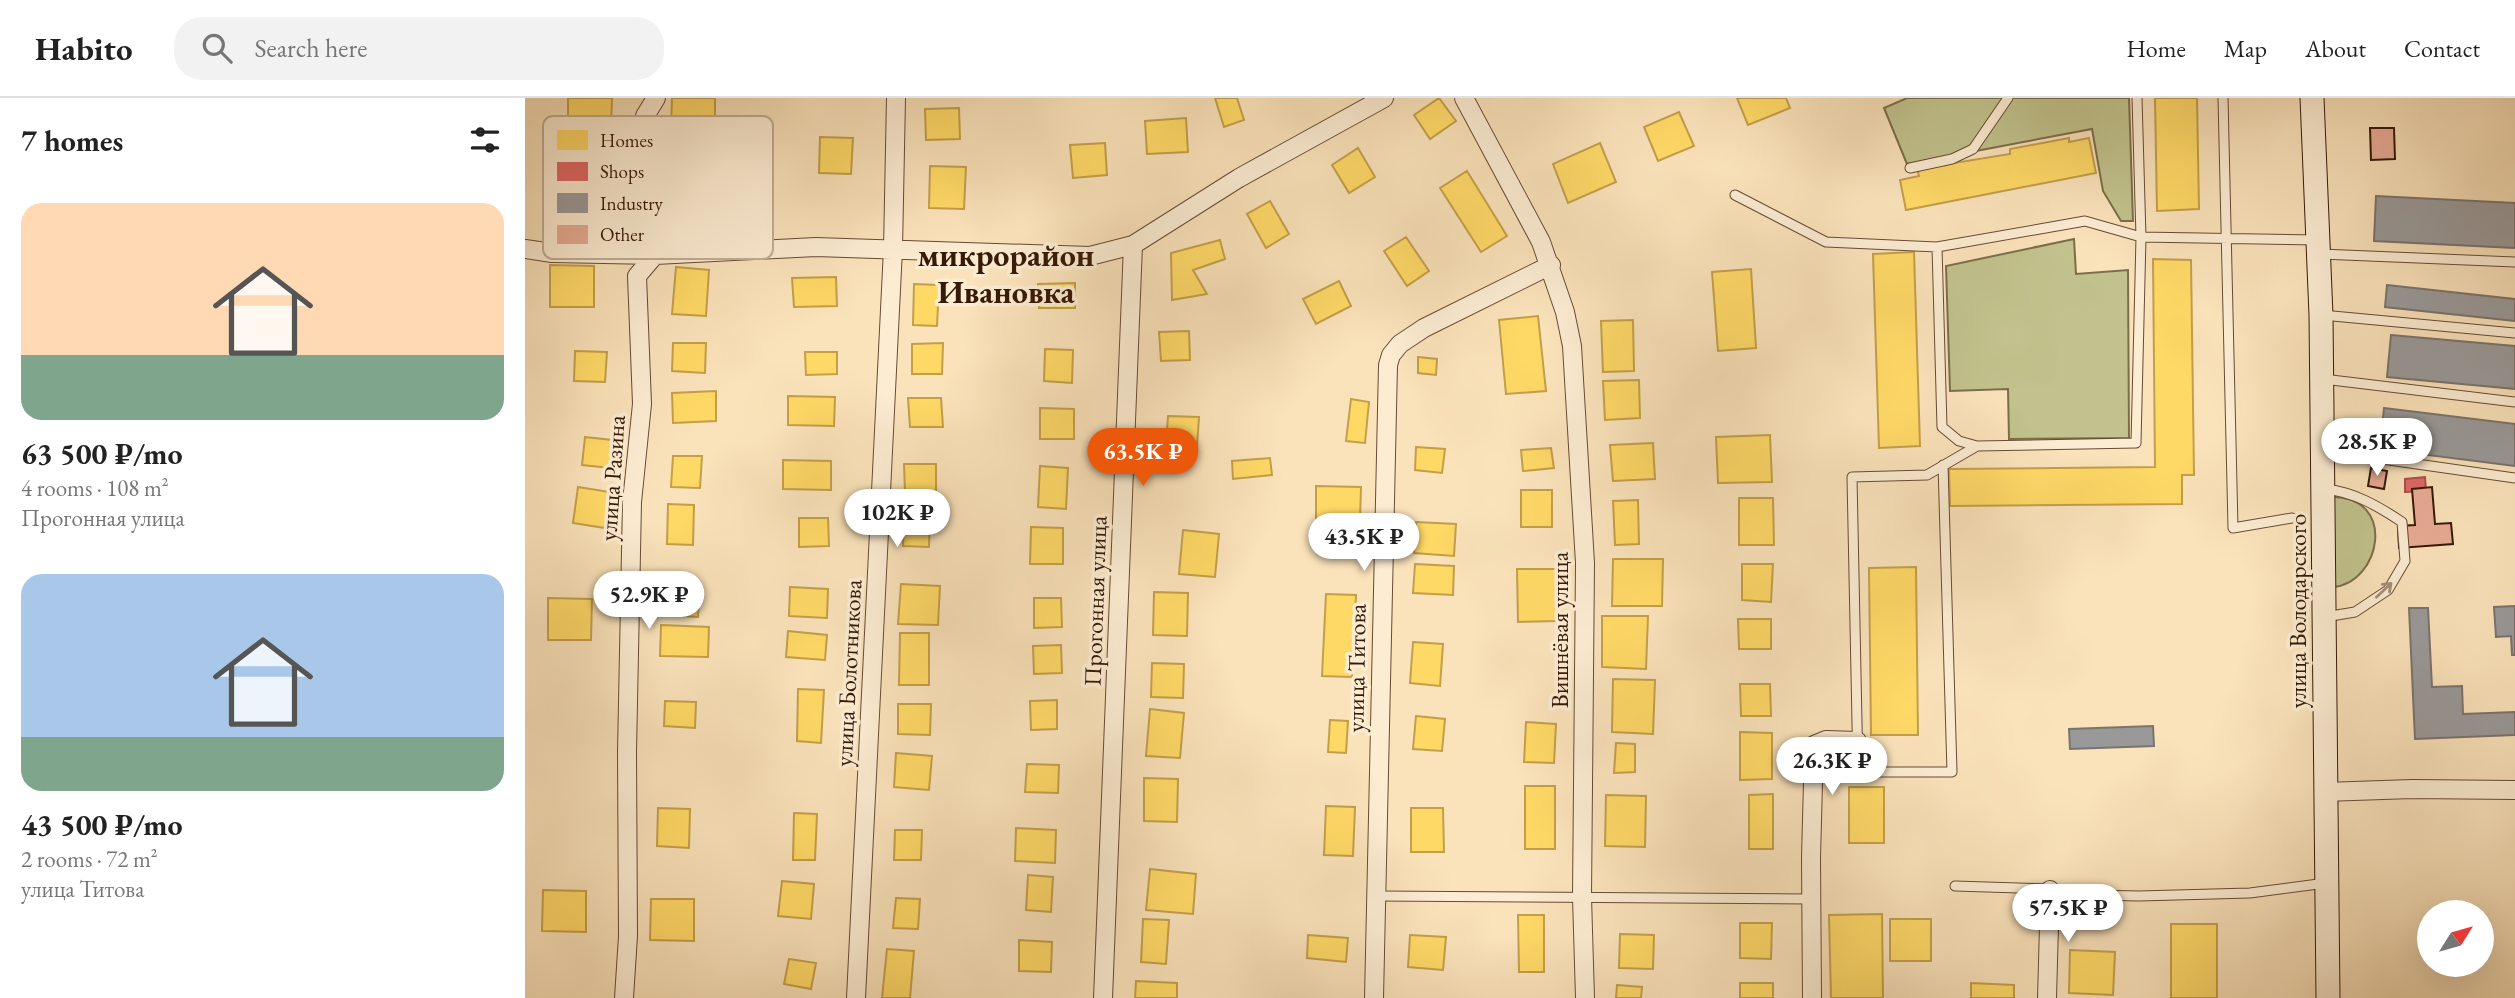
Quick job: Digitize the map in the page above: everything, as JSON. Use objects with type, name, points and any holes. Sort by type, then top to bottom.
[{"type":"main road","name":"улица Володарского","points":[[2312,98],[2321,315],[2328,998]]},
{"type":"street","points":[[645,116],[656,98]]},
{"type":"street","name":"улица Болотникова","points":[[856,998],[893,249],[896,98]]},
{"type":"street","points":[[773,249],[816,247],[1090,256],[1133,245],[1239,178],[1384,98]]},
{"type":"street","name":"Вишнёвая улица","points":[[1464,98],[1541,242],[1551,265],[1572,346],[1584,563],[1582,897],[1585,998]]},
{"type":"street","name":"Прогонная улица","points":[[1103,998],[1133,245]]},
{"type":"street","points":[[525,249],[543,252]]},
{"type":"street","name":"улица Разина","points":[[624,998],[628,936],[627,752],[632,502],[642,404],[637,276],[652,259]]},
{"type":"street","name":"улица Титова","points":[[1374,998],[1388,365],[1391,355],[1400,344],[1424,328],[1551,265]]},
{"type":"street","points":[[1812,998],[1814,745],[1825,740],[1857,741]]},
{"type":"street","points":[[2324,792],[2515,790]]},
{"type":"street","points":[[2047,998],[2050,890]]},
{"type":"lane","points":[[1910,168],[1952,159],[1973,149],[2008,98]]},
{"type":"lane","points":[[1937,247],[1942,427],[1959,441],[1977,446],[2136,443],[2141,237],[2137,98]]},
{"type":"lane","points":[[2223,98],[2233,528],[2292,518]]},
{"type":"lane","points":[[1735,195],[1826,242],[1937,247],[2085,221],[2141,237],[2227,239],[2515,262]]},
{"type":"lane","points":[[2321,315],[2515,333]]},
{"type":"lane","points":[[2322,379],[2515,402]]},
{"type":"lane","points":[[2322,443],[2375,458],[2515,478]]},
{"type":"lane","points":[[1943,465],[1952,772],[1858,772],[1852,477],[1927,475],[1943,465],[1977,446]]},
{"type":"lane","points":[[2322,488],[2338,490],[2375,504],[2402,522],[2405,561],[2388,590],[2355,612],[2323,617]]},
{"type":"lane","points":[[1955,886],[2139,896],[2250,893],[2327,883]]},
{"type":"lane","points":[[1376,896],[1811,899]]},
{"type":"green space","points":[[1907,98],[2129,98],[2133,221],[2121,221],[2103,191],[2092,129],[1907,164],[1884,108]]},
{"type":"green space","points":[[2074,239],[2076,274],[2128,270],[2129,438],[2009,439],[2008,389],[1950,391],[1946,266]]},
{"type":"green space","points":[[2331,497],[2352,500],[2366,510],[2374,524],[2375,540],[2371,557],[2362,571],[2349,582],[2333,587]]},
{"type":"building: Homes","points":[[568,98],[612,98],[611,116],[568,116]]},
{"type":"building: Homes","points":[[672,98],[715,98],[715,116],[671,116]]},
{"type":"building: Homes","points":[[1215,98],[1237,98],[1244,120],[1224,127]]},
{"type":"building: Homes","points":[[1439,98],[1456,121],[1430,139],[1414,115]]},
{"type":"building: Homes","points":[[1737,98],[1786,98],[1790,108],[1748,125]]},
{"type":"building: Homes","points":[[2155,98],[2197,98],[2199,209],[2157,211]]},
{"type":"building: Homes","points":[[959,108],[960,139],[926,140],[925,109]]},
{"type":"building: Homes","points":[[1679,112],[1694,146],[1658,161],[1644,127]]},
{"type":"building: Homes","points":[[1186,118],[1188,152],[1147,154],[1145,121]]},
{"type":"building: Homes","points":[[820,137],[853,138],[851,174],[819,173]]},
{"type":"building: Homes","points":[[2069,138],[2069,142],[2089,138],[2096,173],[1906,210],[1900,180],[1919,176],[1917,169],[2010,154],[2010,149]]},
{"type":"building: Homes","points":[[1105,143],[1107,175],[1073,178],[1070,145]]},
{"type":"building: Homes","points":[[1600,143],[1616,182],[1568,203],[1553,164]]},
{"type":"building: Homes","points":[[1358,148],[1375,177],[1349,193],[1332,165]]},
{"type":"building: Homes","points":[[930,166],[966,167],[964,209],[929,208]]},
{"type":"building: Homes","points":[[1467,171],[1507,236],[1481,252],[1440,188]]},
{"type":"building: Homes","points":[[1270,201],[1289,234],[1266,248],[1247,214]]},
{"type":"building: Homes","points":[[1406,237],[1429,271],[1407,286],[1384,251]]},
{"type":"building: Homes","points":[[1220,240],[1225,259],[1193,270],[1207,294],[1172,300],[1171,253]]},
{"type":"building: Homes","points":[[1914,252],[1920,446],[1879,448],[1873,254]]},
{"type":"building: Homes","points":[[2153,259],[2191,260],[2194,475],[2182,475],[2182,504],[1950,506],[1949,469],[2155,467]]},
{"type":"building: Homes","points":[[550,265],[594,266],[594,307],[550,307]]},
{"type":"building: Homes","points":[[676,267],[709,270],[706,316],[672,314]]},
{"type":"building: Homes","points":[[1751,269],[1756,348],[1718,351],[1712,272]]},
{"type":"building: Homes","points":[[836,277],[837,306],[794,307],[792,278]]},
{"type":"building: Homes","points":[[1339,281],[1351,306],[1316,324],[1303,299]]},
{"type":"building: Homes","points":[[1075,283],[1075,308],[1039,308],[1038,284]]},
{"type":"building: Homes","points":[[914,284],[939,285],[937,326],[913,325]]},
{"type":"building: Homes","points":[[1538,316],[1546,391],[1506,394],[1499,320]]},
{"type":"building: Homes","points":[[1633,320],[1634,371],[1603,372],[1601,321]]},
{"type":"building: Homes","points":[[1189,331],[1190,360],[1161,361],[1159,332]]},
{"type":"building: Homes","points":[[673,343],[706,343],[705,373],[672,371]]},
{"type":"building: Homes","points":[[943,343],[942,374],[912,374],[912,344]]},
{"type":"building: Homes","points":[[1045,349],[1073,350],[1072,383],[1044,381]]},
{"type":"building: Homes","points":[[575,351],[607,352],[605,382],[574,381]]},
{"type":"building: Homes","points":[[805,352],[837,352],[837,374],[806,375]]},
{"type":"building: Homes","points":[[1418,357],[1437,359],[1436,375],[1418,373]]},
{"type":"building: Homes","points":[[1639,380],[1640,418],[1605,420],[1603,381]]},
{"type":"building: Homes","points":[[716,391],[716,421],[673,423],[672,393]]},
{"type":"building: Homes","points":[[788,396],[835,397],[834,426],[788,425]]},
{"type":"building: Homes","points":[[908,398],[941,398],[943,427],[910,427]]},
{"type":"building: Homes","points":[[1351,399],[1369,402],[1365,443],[1346,441]]},
{"type":"building: Homes","points":[[1040,408],[1074,409],[1074,439],[1040,439]]},
{"type":"building: Homes","points":[[1168,416],[1199,417],[1197,446],[1166,445]]},
{"type":"building: Homes","points":[[1770,435],[1772,482],[1718,483],[1716,437]]},
{"type":"building: Homes","points":[[585,437],[612,440],[610,468],[582,465]]},
{"type":"building: Homes","points":[[1653,443],[1655,479],[1613,481],[1610,445]]},
{"type":"building: Homes","points":[[1416,447],[1445,449],[1442,473],[1415,470]]},
{"type":"building: Homes","points":[[1551,448],[1554,468],[1523,471],[1521,450]]},
{"type":"building: Homes","points":[[673,456],[702,456],[700,488],[671,487]]},
{"type":"building: Homes","points":[[1270,458],[1272,475],[1233,479],[1232,461]]},
{"type":"building: Homes","points":[[783,460],[831,461],[831,490],[783,489]]},
{"type":"building: Homes","points":[[904,464],[936,464],[936,491],[905,492]]},
{"type":"building: Homes","points":[[1040,466],[1068,468],[1066,509],[1038,507]]},
{"type":"building: Homes","points":[[1316,486],[1361,487],[1360,520],[1316,519]]},
{"type":"building: Homes","points":[[578,487],[610,492],[605,528],[573,523]]},
{"type":"building: Homes","points":[[1521,490],[1552,490],[1552,527],[1521,527]]},
{"type":"building: Homes","points":[[1739,498],[1773,498],[1774,545],[1739,545]]},
{"type":"building: Homes","points":[[1638,500],[1639,544],[1615,545],[1613,501]]},
{"type":"building: Homes","points":[[668,504],[694,505],[693,545],[667,544]]},
{"type":"building: Homes","points":[[904,514],[930,515],[929,547],[903,546]]},
{"type":"building: Homes","points":[[799,518],[828,518],[829,546],[799,547]]},
{"type":"building: Homes","points":[[1416,522],[1456,524],[1454,556],[1414,553]]},
{"type":"building: Homes","points":[[1031,527],[1063,528],[1063,564],[1030,564]]},
{"type":"building: Homes","points":[[1183,530],[1219,534],[1215,577],[1179,574]]},
{"type":"building: Homes","points":[[1613,559],[1663,559],[1662,606],[1612,606]]},
{"type":"building: Homes","points":[[1415,564],[1454,566],[1453,595],[1413,593]]},
{"type":"building: Homes","points":[[1742,564],[1773,564],[1771,602],[1742,600]]},
{"type":"building: Homes","points":[[1916,567],[1918,735],[1871,735],[1869,568]]},
{"type":"building: Homes","points":[[1517,569],[1557,569],[1558,621],[1518,622]]},
{"type":"building: Homes","points":[[665,584],[700,586],[698,617],[663,615]]},
{"type":"building: Homes","points":[[901,584],[940,586],[938,625],[898,624]]},
{"type":"building: Homes","points":[[790,587],[828,589],[827,618],[789,616]]},
{"type":"building: Homes","points":[[1154,592],[1188,593],[1187,636],[1153,635]]},
{"type":"building: Homes","points":[[1326,594],[1356,595],[1352,677],[1322,676]]},
{"type":"building: Homes","points":[[548,598],[592,599],[591,640],[548,640]]},
{"type":"building: Homes","points":[[1034,598],[1061,598],[1062,627],[1034,628]]},
{"type":"building: Homes","points":[[1602,616],[1648,616],[1646,669],[1602,667]]},
{"type":"building: Homes","points":[[1738,619],[1771,619],[1771,649],[1739,649]]},
{"type":"building: Homes","points":[[661,625],[709,627],[708,657],[660,656]]},
{"type":"building: Homes","points":[[788,631],[827,635],[825,660],[786,657]]},
{"type":"building: Homes","points":[[900,633],[929,633],[929,685],[899,685]]},
{"type":"building: Homes","points":[[1413,642],[1443,644],[1440,686],[1410,683]]},
{"type":"building: Homes","points":[[1061,645],[1062,673],[1034,674],[1033,646]]},
{"type":"building: Homes","points":[[1152,663],[1184,664],[1183,698],[1151,697]]},
{"type":"building: Homes","points":[[1613,679],[1655,680],[1653,734],[1612,732]]},
{"type":"building: Homes","points":[[1740,684],[1770,684],[1771,716],[1741,716]]},
{"type":"building: Homes","points":[[798,689],[824,690],[821,743],[797,741]]},
{"type":"building: Homes","points":[[1057,700],[1057,729],[1031,730],[1030,701]]},
{"type":"building: Homes","points":[[665,701],[696,702],[695,728],[664,726]]},
{"type":"building: Homes","points":[[898,704],[931,704],[930,735],[898,734]]},
{"type":"building: Homes","points":[[1150,709],[1184,713],[1180,758],[1146,756]]},
{"type":"building: Homes","points":[[1416,716],[1445,719],[1442,751],[1413,749]]},
{"type":"building: Homes","points":[[1330,720],[1348,721],[1346,753],[1328,752]]},
{"type":"building: Homes","points":[[1526,722],[1556,724],[1554,763],[1524,762]]},
{"type":"building: Homes","points":[[1740,732],[1772,733],[1772,779],[1740,780]]},
{"type":"building: Homes","points":[[1616,743],[1635,744],[1635,772],[1614,773]]},
{"type":"building: Homes","points":[[896,753],[932,756],[929,790],[894,787]]},
{"type":"building: Homes","points":[[1027,764],[1059,765],[1058,793],[1025,792]]},
{"type":"building: Homes","points":[[1144,778],[1178,779],[1177,822],[1144,821]]},
{"type":"building: Homes","points":[[1525,786],[1555,786],[1555,849],[1525,849]]},
{"type":"building: Homes","points":[[1849,787],[1884,787],[1884,843],[1849,843]]},
{"type":"building: Homes","points":[[1773,794],[1773,849],[1749,849],[1749,795]]},
{"type":"building: Homes","points":[[1606,795],[1646,796],[1645,847],[1605,846]]},
{"type":"building: Homes","points":[[1326,806],[1355,807],[1353,856],[1324,855]]},
{"type":"building: Homes","points":[[658,808],[690,809],[689,848],[657,846]]},
{"type":"building: Homes","points":[[1411,808],[1443,808],[1444,852],[1411,852]]},
{"type":"building: Homes","points":[[794,813],[817,814],[815,860],[793,860]]},
{"type":"building: Homes","points":[[1016,828],[1056,830],[1055,863],[1015,861]]},
{"type":"building: Homes","points":[[895,830],[922,830],[921,860],[894,860]]},
{"type":"building: Homes","points":[[1150,869],[1196,874],[1193,914],[1146,910]]},
{"type":"building: Homes","points":[[1028,875],[1053,877],[1051,912],[1026,910]]},
{"type":"building: Homes","points":[[782,881],[814,884],[811,919],[778,916]]},
{"type":"building: Homes","points":[[543,890],[586,891],[586,932],[542,931]]},
{"type":"building: Homes","points":[[896,898],[920,899],[918,929],[893,928]]},
{"type":"building: Homes","points":[[651,899],[694,899],[694,941],[650,940]]},
{"type":"building: Homes","points":[[1882,914],[1883,998],[1831,998],[1829,915]]},
{"type":"building: Homes","points":[[1518,915],[1544,915],[1544,972],[1519,972]]},
{"type":"building: Homes","points":[[1143,919],[1169,920],[1166,964],[1141,962]]},
{"type":"building: Homes","points":[[1890,919],[1931,919],[1931,961],[1890,961]]},
{"type":"building: Homes","points":[[1740,923],[1772,923],[1771,959],[1740,958]]},
{"type":"building: Homes","points":[[2171,924],[2217,924],[2217,998],[2171,998]]},
{"type":"building: Homes","points":[[1620,934],[1654,935],[1653,969],[1619,968]]},
{"type":"building: Homes","points":[[1308,935],[1348,938],[1346,962],[1307,958]]},
{"type":"building: Homes","points":[[1410,935],[1446,937],[1443,970],[1408,967]]},
{"type":"building: Homes","points":[[1019,940],[1052,942],[1051,972],[1019,971]]},
{"type":"building: Homes","points":[[887,949],[914,951],[910,998],[882,998]]},
{"type":"building: Homes","points":[[2070,950],[2115,952],[2113,995],[2069,993]]},
{"type":"building: Homes","points":[[789,959],[816,963],[811,989],[784,984]]},
{"type":"building: Homes","points":[[1136,981],[1177,983],[1177,998],[1135,998]]},
{"type":"building: Homes","points":[[1740,983],[1773,983],[1773,998],[1740,998]]},
{"type":"building: Homes","points":[[1971,983],[2014,985],[2014,998],[1971,998]]},
{"type":"building: Homes","points":[[1617,985],[1642,987],[1641,998],[1616,998]]},
{"type":"building: Shops","points":[[2425,477],[2426,491],[2405,492],[2405,479]]},
{"type":"building: Industry","points":[[2376,196],[2515,203],[2515,248],[2374,241]]},
{"type":"building: Industry","points":[[2387,285],[2515,299],[2515,321],[2385,307]]},
{"type":"building: Industry","points":[[2391,335],[2515,346],[2515,389],[2387,377]]},
{"type":"building: Industry","points":[[2384,408],[2515,424],[2515,466],[2380,449]]},
{"type":"building: Industry","points":[[2515,606],[2515,655],[2512,655],[2511,636],[2496,637],[2494,607]]},
{"type":"building: Industry","points":[[2409,608],[2428,608],[2432,687],[2462,686],[2463,714],[2515,712],[2515,735],[2415,739]]},
{"type":"building: Industry","points":[[2153,726],[2154,746],[2070,749],[2069,729]]},
{"type":"building: Other","points":[[2370,128],[2394,128],[2395,159],[2371,160]]},
{"type":"building: Other","points":[[2371,468],[2387,471],[2384,489],[2368,486]]},
{"type":"building: Other","points":[[2432,487],[2435,524],[2451,523],[2453,544],[2399,548],[2398,526],[2415,525],[2412,489]]},
{"type":"district","name":"микрорайон Ивановка","points":[[1006,274]]}]
